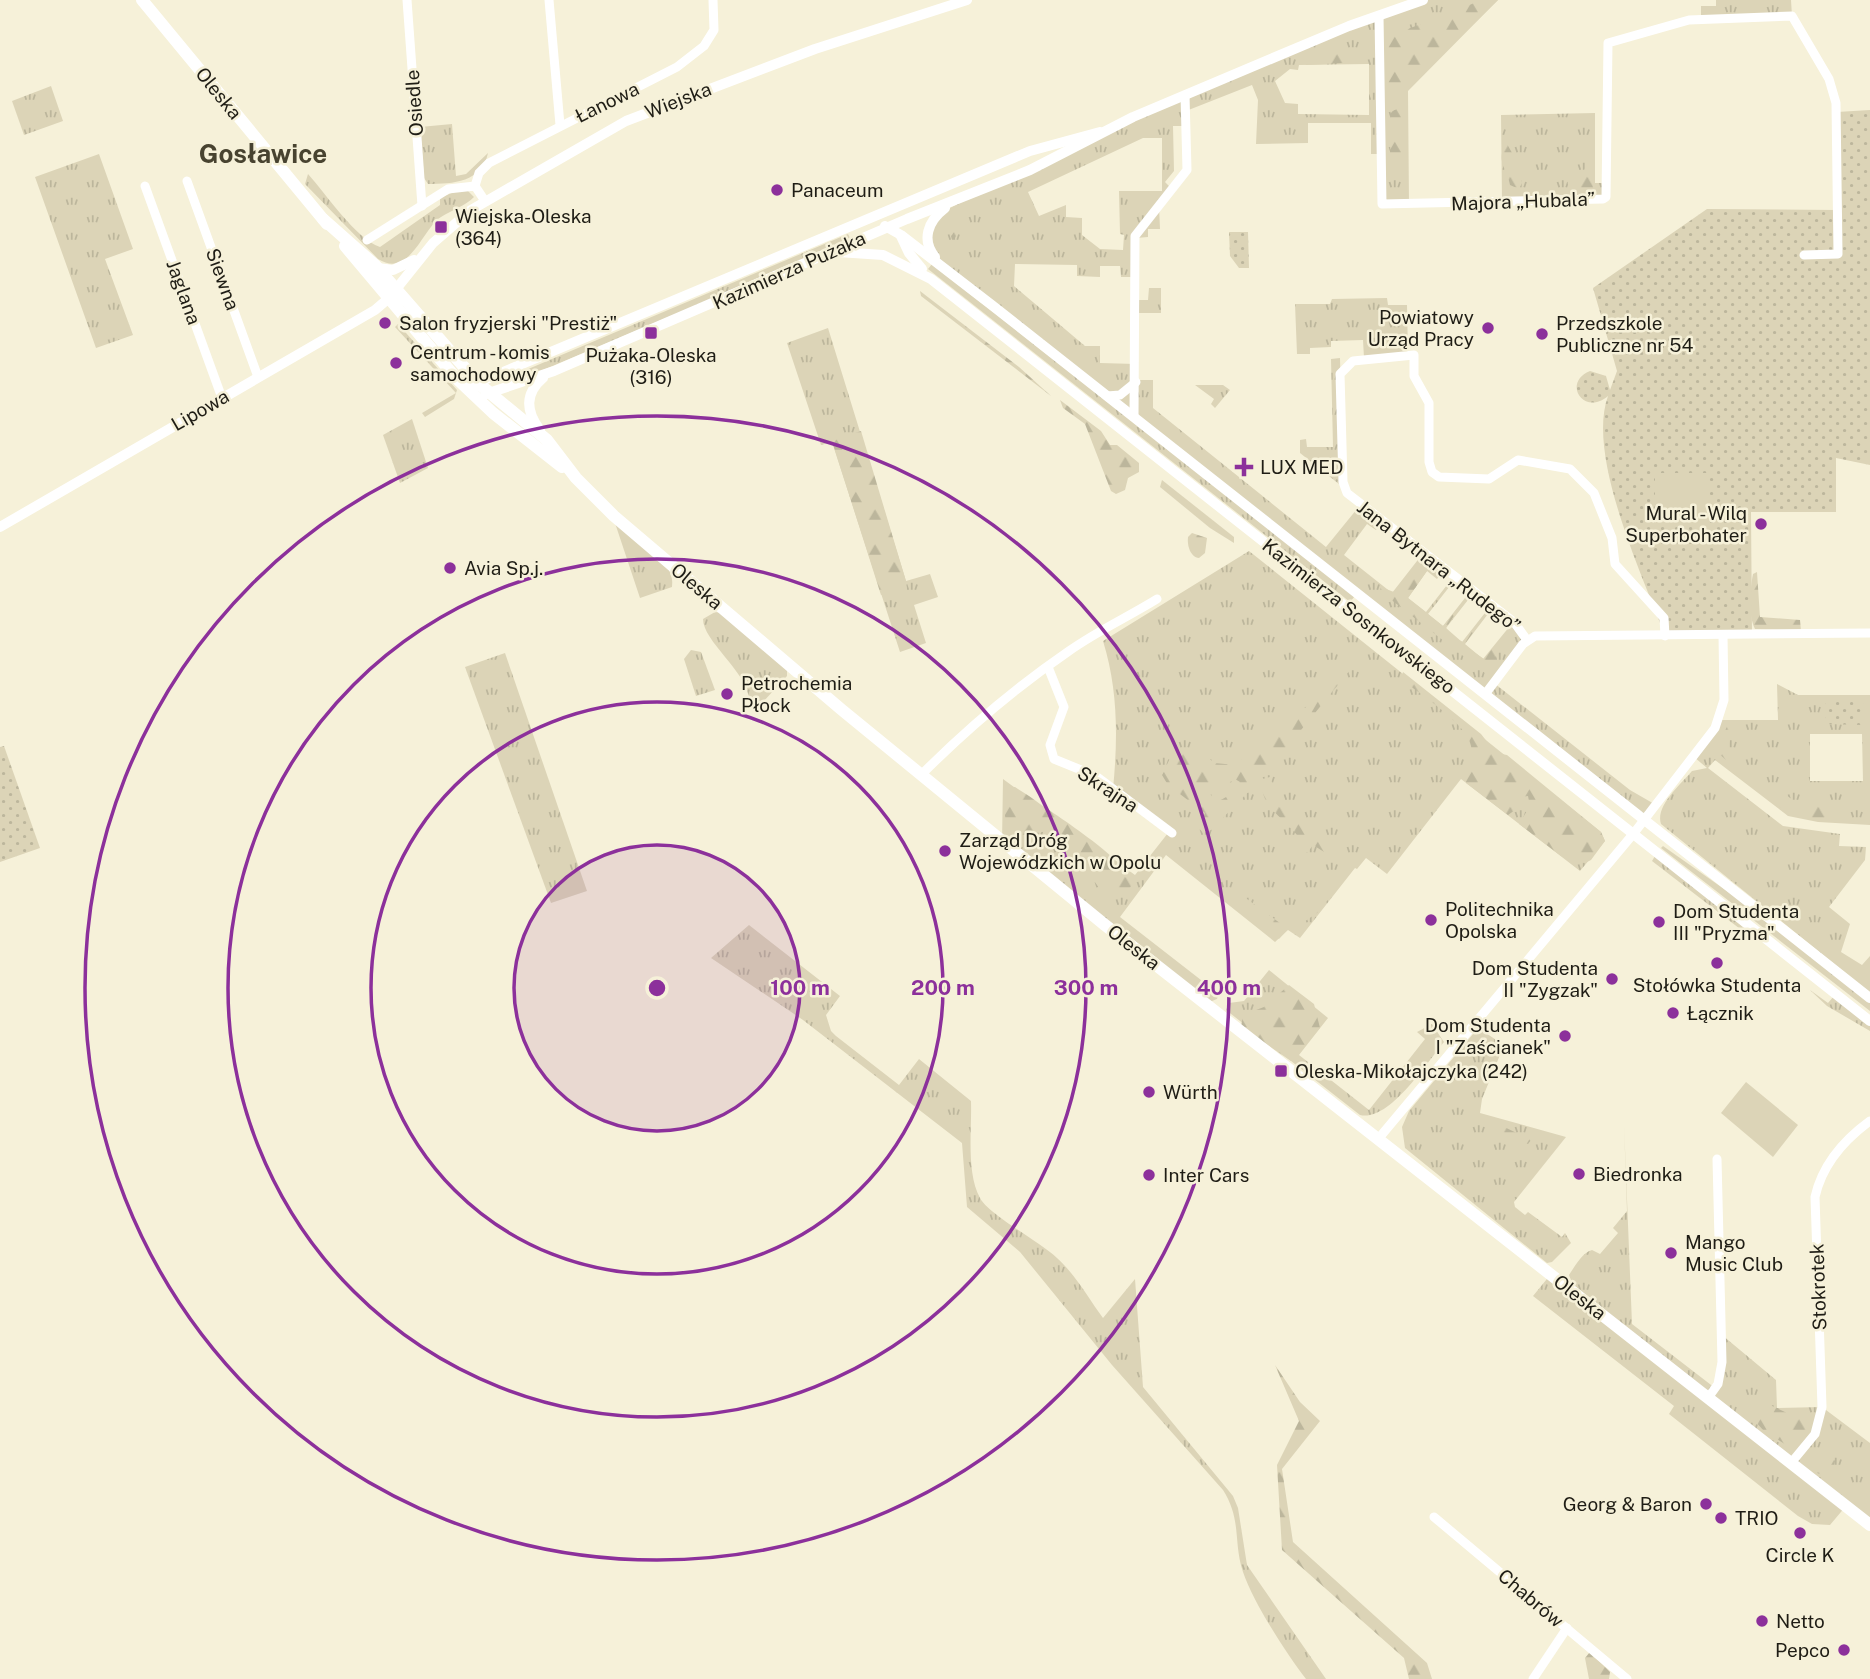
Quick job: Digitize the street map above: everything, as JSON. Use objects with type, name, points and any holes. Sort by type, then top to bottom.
[{"type":"main road","name":"Oleska","points":[[142,0],[323,219],[476,389],[576,478],[614,516],[920,775],[1105,925],[1870,1525]]},
{"type":"main road","name":"Oleska","points":[[323,219],[378,268],[393,294]]},
{"type":"main road","name":"Oleska","points":[[476,389],[492,393],[547,440],[576,478]]},
{"type":"street","name":"Osiedle","points":[[407,0],[422,206]]},
{"type":"street","points":[[549,0],[560,125]]},
{"type":"street","name":"Łanowa","points":[[475,186],[479,173],[489,163],[677,67],[695,54],[714,30],[713,0]]},
{"type":"street","name":"Wiejska","points":[[393,294],[420,257],[452,225],[485,201],[650,110],[815,49],[967,0]]},
{"type":"street","name":"Kazimierza Pużaka","points":[[492,393],[555,371],[903,220],[1030,170],[1100,132],[1185,95],[1423,0]]},
{"type":"street","name":"Majora „Hubala”","points":[[1379,16],[1382,204],[1462,204],[1606,197],[1608,43],[1689,20],[1791,16],[1829,79],[1836,103],[1838,254],[1804,255]]},
{"type":"street","points":[[1134,417],[1135,236],[1187,170],[1185,95]]},
{"type":"street","name":"Kazimierza Pużaka","points":[[476,389],[1030,151],[1100,132]]},
{"type":"street","name":"Siewna","points":[[187,181],[258,377]]},
{"type":"street","name":"Jaglana","points":[[145,186],[222,398]]},
{"type":"street","points":[[367,240],[448,189],[475,186],[485,201]]},
{"type":"street","points":[[925,197],[910,208],[903,220],[901,235],[909,253],[931,279]]},
{"type":"street","points":[[944,267],[929,248],[929,228],[938,214],[961,199]]},
{"type":"street","name":"Kazimierza Sosnkowskiego","points":[[854,226],[873,224],[887,227],[944,267],[1870,998]]},
{"type":"street","name":"Kazimierza Sosnkowskiego","points":[[831,252],[859,251],[883,255],[931,279],[1870,1020]]},
{"type":"street","name":"Wiejska","points":[[378,268],[393,270],[420,257]]},
{"type":"street","name":"Lipowa","points":[[0,527],[375,310],[393,294]]},
{"type":"street","name":"Jana Bytnara „Rudego”","points":[[1527,639],[1514,622],[1346,493],[1343,482],[1340,374],[1353,361],[1414,355],[1414,376],[1429,403],[1429,462],[1432,472],[1439,477],[1489,479],[1511,462],[1524,460],[1546,467],[1570,469],[1578,474],[1590,486],[1597,500],[1612,538],[1613,560],[1664,618],[1665,636]]},
{"type":"street","points":[[547,440],[533,422],[528,400],[534,387],[555,371]]},
{"type":"street","points":[[1107,396],[1120,395],[1136,382]]},
{"type":"street","points":[[920,775],[976,720],[1080,644],[1157,599]]},
{"type":"street","name":"Jana Bytnara „Rudego”","points":[[1486,693],[1527,639],[1535,636],[1870,633]]},
{"type":"street","points":[[1379,1138],[1634,833],[1719,720],[1724,700],[1723,635]]},
{"type":"street","name":"Skrajna","points":[[1048,667],[1064,707],[1050,745],[1054,759],[1096,776],[1172,833]]},
{"type":"street","name":"Stokrotek","points":[[1791,1464],[1815,1433],[1822,1407],[1815,1197],[1822,1175],[1832,1160],[1854,1134],[1870,1121]]},
{"type":"street","points":[[1708,1398],[1718,1384],[1723,1362],[1717,1159]]},
{"type":"street","name":"Chabrów","points":[[1434,1517],[1627,1679]]},
{"type":"street","points":[[1533,1679],[1567,1628]]},
{"type":"green space","points":[[1423,0],[1498,0],[1408,91],[1409,204],[1382,204],[1381,154],[1371,154],[1371,123],[1308,123],[1308,143],[1256,144],[1258,100],[1252,85],[1186,111],[1186,126],[1173,126],[1174,171],[1165,182],[1172,189],[1159,205],[1160,229],[1148,229],[1148,237],[1136,238],[1136,277],[1121,277],[1120,266],[1100,266],[1100,277],[1077,276],[1077,265],[1015,264],[1014,286],[1085,346],[1100,346],[1100,363],[1136,364],[1136,380],[1153,380],[1153,408],[1326,547],[1361,504],[1383,521],[1376,530],[1367,524],[1344,555],[1392,593],[1424,552],[1445,568],[1437,579],[1427,571],[1408,598],[1426,612],[1454,576],[1457,577],[1428,614],[1443,626],[1472,589],[1475,591],[1446,628],[1462,642],[1492,604],[1494,606],[1465,644],[1483,659],[1514,621],[1527,640],[1494,683],[1630,790],[1656,805],[1644,820],[944,267],[927,235],[938,214],[1100,132]],"holes":[[[1369,64],[1369,115],[1298,114],[1298,104],[1285,103],[1275,81],[1290,69],[1298,70],[1299,65]],[[1143,138],[1162,138],[1162,191],[1119,191],[1123,250],[1100,249],[1082,235],[1082,218],[1066,217],[1066,205],[1039,216],[1028,192]]]},
{"type":"green space","points":[[1482,0],[1498,0],[1423,73],[1397,92],[1385,91],[1385,38]]},
{"type":"green space","points":[[1716,0],[1791,0],[1792,16],[1701,19],[1701,6],[1716,6]]},
{"type":"green space","points":[[1346,51],[1358,53],[1361,62],[1306,65],[1305,62]]},
{"type":"green space","points":[[51,86],[63,121],[24,135],[12,101]]},
{"type":"green space","points":[[1399,108],[1403,114],[1404,163],[1397,175],[1390,165],[1391,112]]},
{"type":"green space","points":[[1870,110],[1870,465],[1836,458],[1836,512],[1751,512],[1752,635],[1665,636],[1631,550],[1611,482],[1603,421],[1608,396],[1591,402],[1579,396],[1577,389],[1577,382],[1590,371],[1606,376],[1610,390],[1617,371],[1593,288],[1707,209],[1838,210],[1837,112]]},
{"type":"green space","points":[[1595,113],[1595,183],[1606,183],[1606,197],[1502,202],[1501,115]]},
{"type":"green space","points":[[452,124],[456,176],[466,174],[488,153],[485,163],[473,176],[465,179],[428,184],[424,178],[420,127]]},
{"type":"green space","points":[[1507,144],[1520,167],[1522,183],[1519,189],[1510,185],[1503,165],[1503,149]]},
{"type":"green space","points":[[99,154],[133,249],[105,259],[133,335],[96,348],[35,177]]},
{"type":"green space","points":[[1587,163],[1591,163],[1593,188],[1590,193],[1569,193],[1567,177],[1572,175],[1581,179]]},
{"type":"green space","points":[[308,174],[351,225],[380,247],[440,205],[440,198],[456,191],[468,191],[474,197],[434,223],[407,258],[399,263],[389,263],[378,259],[305,184]]},
{"type":"green space","points":[[962,224],[955,238],[956,250],[1001,290],[957,258],[951,236]]},
{"type":"green space","points":[[1229,232],[1248,232],[1249,268],[1239,268],[1230,256]]},
{"type":"green space","points":[[848,234],[851,240],[517,381],[514,375]]},
{"type":"green space","points":[[932,264],[1355,596],[1350,602],[928,269]]},
{"type":"green space","points":[[1149,288],[1161,288],[1161,313],[1136,313],[1136,300],[1148,300]]},
{"type":"green space","points":[[920,291],[1019,367],[1051,396],[921,296]]},
{"type":"green space","points":[[1387,298],[1388,305],[1407,305],[1408,356],[1364,358],[1363,340],[1331,341],[1331,347],[1310,348],[1310,354],[1297,354],[1295,304],[1330,304],[1332,299]]},
{"type":"green space","points":[[398,324],[457,390],[456,393],[395,327]]},
{"type":"green space","points":[[828,328],[906,581],[930,574],[938,597],[914,605],[926,643],[900,652],[832,442],[821,445],[787,343]]},
{"type":"green space","points":[[1340,358],[1344,488],[1300,453],[1300,440],[1306,439],[1307,447],[1333,447],[1331,359]]},
{"type":"green space","points":[[1195,385],[1223,385],[1230,390],[1215,408],[1211,404],[1214,399]]},
{"type":"green space","points":[[456,393],[454,399],[425,417],[422,413]]},
{"type":"green space","points":[[1060,400],[1101,431],[1110,445],[1117,445],[1139,463],[1139,472],[1128,478],[1125,490],[1116,494],[1111,491],[1085,424],[1063,408]]},
{"type":"green space","points":[[412,419],[428,468],[400,483],[383,435]]},
{"type":"green space","points":[[861,431],[907,589],[881,595],[832,441]]},
{"type":"green space","points":[[1655,473],[1707,473],[1707,523],[1655,523]]},
{"type":"green space","points":[[1162,480],[1234,537],[1234,543],[1210,528],[1160,487]]},
{"type":"green space","points":[[612,514],[660,557],[672,577],[672,587],[640,598]]},
{"type":"green space","points":[[1192,533],[1207,538],[1205,553],[1199,558],[1191,553],[1189,547],[1188,537]]},
{"type":"green space","points":[[1249,551],[1601,832],[1605,841],[1580,871],[1461,779],[1387,874],[1366,858],[1355,868],[1300,938],[1288,930],[1275,942],[1166,855],[1120,917],[1219,994],[1217,999],[1207,1003],[1002,843],[1003,779],[1135,875],[1168,833],[1113,789],[1116,714],[1112,677],[1103,641]]},
{"type":"green space","points":[[1421,567],[1427,571],[1408,598],[1443,626],[1463,602],[1446,628],[1453,637],[1463,642],[1488,612],[1464,645],[1484,659],[1501,638],[1504,639],[1495,658],[1495,672],[1490,677],[1380,591],[1381,587],[1399,594]]},
{"type":"green space","points":[[1757,572],[1760,617],[1800,620],[1801,631],[1755,629],[1751,617],[1750,594],[1753,574]]},
{"type":"green space","points":[[715,612],[730,614],[787,662],[787,676],[763,702],[749,698],[741,677],[705,628],[703,619]]},
{"type":"green space","points":[[691,650],[701,652],[715,690],[696,696],[684,659]]},
{"type":"green space","points":[[505,653],[587,891],[551,903],[465,667]]},
{"type":"green space","points":[[1353,658],[1355,664],[1261,779],[1211,830],[1203,833],[1199,828],[1205,813],[1168,785],[1162,775],[1173,752],[1190,749],[1214,763],[1236,765],[1288,713],[1304,709]],"holes":[[[1235,779],[1240,782],[1229,795],[1215,802],[1210,793],[1216,783],[1227,784]]]},
{"type":"green space","points":[[1403,672],[1481,734],[1496,753],[1507,755],[1601,832],[1605,841],[1591,860],[1585,863],[1561,856],[1519,824],[1530,806],[1528,796],[1519,797],[1515,810],[1508,815],[1466,783],[1471,750],[1468,738],[1452,719],[1401,679]]},
{"type":"green space","points":[[1777,684],[1798,695],[1870,695],[1870,825],[1818,822],[1788,816],[1715,760],[1708,768],[1783,826],[1840,834],[1839,846],[1866,847],[1865,860],[1829,907],[1850,924],[1841,952],[1862,965],[1870,956],[1870,993],[1661,824],[1660,817],[1665,803],[1676,789],[1692,771],[1707,768],[1694,757],[1719,720],[1778,720]],"holes":[[[1810,734],[1862,734],[1863,781],[1810,781]]]},
{"type":"green space","points":[[1825,700],[1864,701],[1863,725],[1825,724]]},
{"type":"green space","points":[[1729,722],[1732,728],[1726,760],[1716,751]]},
{"type":"green space","points":[[4,746],[40,848],[0,862],[0,747]]},
{"type":"green space","points":[[1270,777],[1278,799],[1288,811],[1308,830],[1333,846],[1335,852],[1329,855],[1313,845],[1308,852],[1301,854],[1298,847],[1301,841],[1296,833],[1269,806],[1265,798],[1262,779]]},
{"type":"green space","points":[[1768,784],[1795,801],[1839,811],[1838,819],[1808,818],[1788,811],[1764,793]]},
{"type":"green space","points":[[1008,787],[1015,787],[1029,796],[1088,837],[1118,863],[1132,885],[1124,895],[1106,893],[1100,888],[1078,849],[1055,830],[1036,833],[1028,845],[1022,847],[1011,834],[1006,820]]},
{"type":"green space","points":[[1663,846],[1734,896],[1870,1003],[1870,1011],[1661,848]]},
{"type":"green space","points":[[1655,856],[1746,929],[1744,932],[1652,861]]},
{"type":"green space","points":[[1333,877],[1339,877],[1341,884],[1317,913],[1304,922],[1299,918]]},
{"type":"green space","points":[[1232,888],[1288,929],[1279,939],[1229,897],[1228,890]]},
{"type":"green space","points":[[749,925],[840,996],[826,1015],[831,1031],[836,1036],[899,1085],[919,1059],[971,1101],[971,1164],[980,1198],[993,1212],[1064,1264],[1103,1318],[1135,1279],[1143,1387],[1233,1496],[1238,1508],[1247,1565],[1326,1679],[1306,1679],[1262,1612],[1243,1572],[1233,1511],[1223,1490],[1112,1365],[1020,1252],[967,1207],[962,1143],[803,1020],[711,958]]},
{"type":"green space","points":[[1269,970],[1328,1018],[1299,1055],[1369,1110],[1425,1039],[1417,1032],[1432,1024],[1444,1042],[1395,1101],[1371,1115],[1360,1115],[1226,1010],[1229,1003],[1244,1001]]},
{"type":"green space","points":[[1289,985],[1314,1004],[1320,1028],[1291,1061],[1241,1027],[1243,1015],[1264,1007]]},
{"type":"green space","points":[[1810,990],[1828,1003],[1834,996],[1870,1025],[1870,1031],[1827,1006]]},
{"type":"green space","points":[[1478,1028],[1504,1045],[1482,1099],[1480,1113],[1566,1137],[1514,1202],[1515,1207],[1525,1215],[1528,1212],[1562,1237],[1565,1233],[1571,1243],[1552,1262],[1547,1263],[1405,1148],[1402,1127],[1409,1111]]},
{"type":"green space","points":[[1746,1082],[1798,1125],[1773,1157],[1721,1113]]},
{"type":"green space","points":[[1498,1124],[1531,1140],[1528,1144],[1501,1136]]},
{"type":"green space","points":[[1624,1124],[1632,1324],[1715,1388],[1722,1335],[1776,1380],[1777,1408],[1822,1407],[1870,1443],[1870,1525],[1846,1506],[1830,1525],[1812,1524],[1798,1516],[1669,1414],[1674,1406],[1533,1296],[1551,1274],[1575,1292],[1569,1275],[1576,1264],[1592,1250],[1600,1254],[1618,1233],[1613,1228],[1627,1211]]},
{"type":"green space","points":[[1275,1365],[1300,1402],[1320,1421],[1282,1469],[1293,1542],[1427,1663],[1432,1679],[1409,1679],[1404,1658],[1282,1550],[1277,1465],[1299,1421]]},
{"type":"green space","points":[[1768,1404],[1785,1412],[1807,1411],[1812,1415],[1807,1432],[1791,1448],[1764,1431],[1753,1419],[1759,1408]]},
{"type":"green space","points":[[1814,1450],[1828,1452],[1835,1461],[1832,1478],[1817,1473],[1809,1460]]},
{"type":"green space","points":[[1590,1652],[1610,1672],[1609,1679],[1589,1679],[1585,1658]]},
{"type":"place","name":"Panaceum","points":[[777,190]]},
{"type":"place","name":"Wiejska-Oleska (364)","points":[[441,227]]},
{"type":"place","name":"Salon fryzjerski \"Prestiż\"","points":[[385,323]]},
{"type":"place","name":"Powiatowy Urząd Pracy","points":[[1488,328]]},
{"type":"place","name":"Pużaka-Oleska (316)","points":[[651,333]]},
{"type":"place","name":"Przedszkole Publiczne nr 54","points":[[1542,334]]},
{"type":"place","name":"Centrum - komis samochodowy","points":[[396,363]]},
{"type":"place","name":"LUX MED","points":[[1244,467]]},
{"type":"place","name":"Mural - Wilq Superbohater","points":[[1761,524]]},
{"type":"place","name":"Avia Sp.j.","points":[[450,568]]},
{"type":"place","name":"Petrochemia Płock","points":[[727,694]]},
{"type":"place","name":"Zarząd Dróg Wojewódzkich w Opolu","points":[[945,851]]},
{"type":"place","name":"Politechnika Opolska","points":[[1431,920]]},
{"type":"place","name":"Dom Studenta III \"Pryzma\"","points":[[1659,922]]},
{"type":"place","name":"Stołówka Studenta","points":[[1717,963]]},
{"type":"place","name":"Dom Studenta II \"Zygzak\"","points":[[1612,979]]},
{"type":"place","name":"Łącznik","points":[[1673,1013]]},
{"type":"place","name":"Dom Studenta I \"Zaścianek\"","points":[[1565,1036]]},
{"type":"place","name":"Oleska-Mikołajczyka (242)","points":[[1281,1071]]},
{"type":"place","name":"Würth","points":[[1149,1092]]},
{"type":"place","name":"Biedronka","points":[[1579,1174]]},
{"type":"place","name":"Inter Cars","points":[[1149,1175]]},
{"type":"place","name":"Mango Music Club","points":[[1671,1253]]},
{"type":"place","name":"Georg & Baron","points":[[1706,1504]]},
{"type":"place","name":"TRIO","points":[[1721,1518]]},
{"type":"place","name":"Circle K","points":[[1800,1533]]},
{"type":"place","name":"Netto","points":[[1762,1621]]},
{"type":"place","name":"Pepco","points":[[1844,1650]]},
{"type":"district","name":"Gosławice","points":[[263,153]]}]
